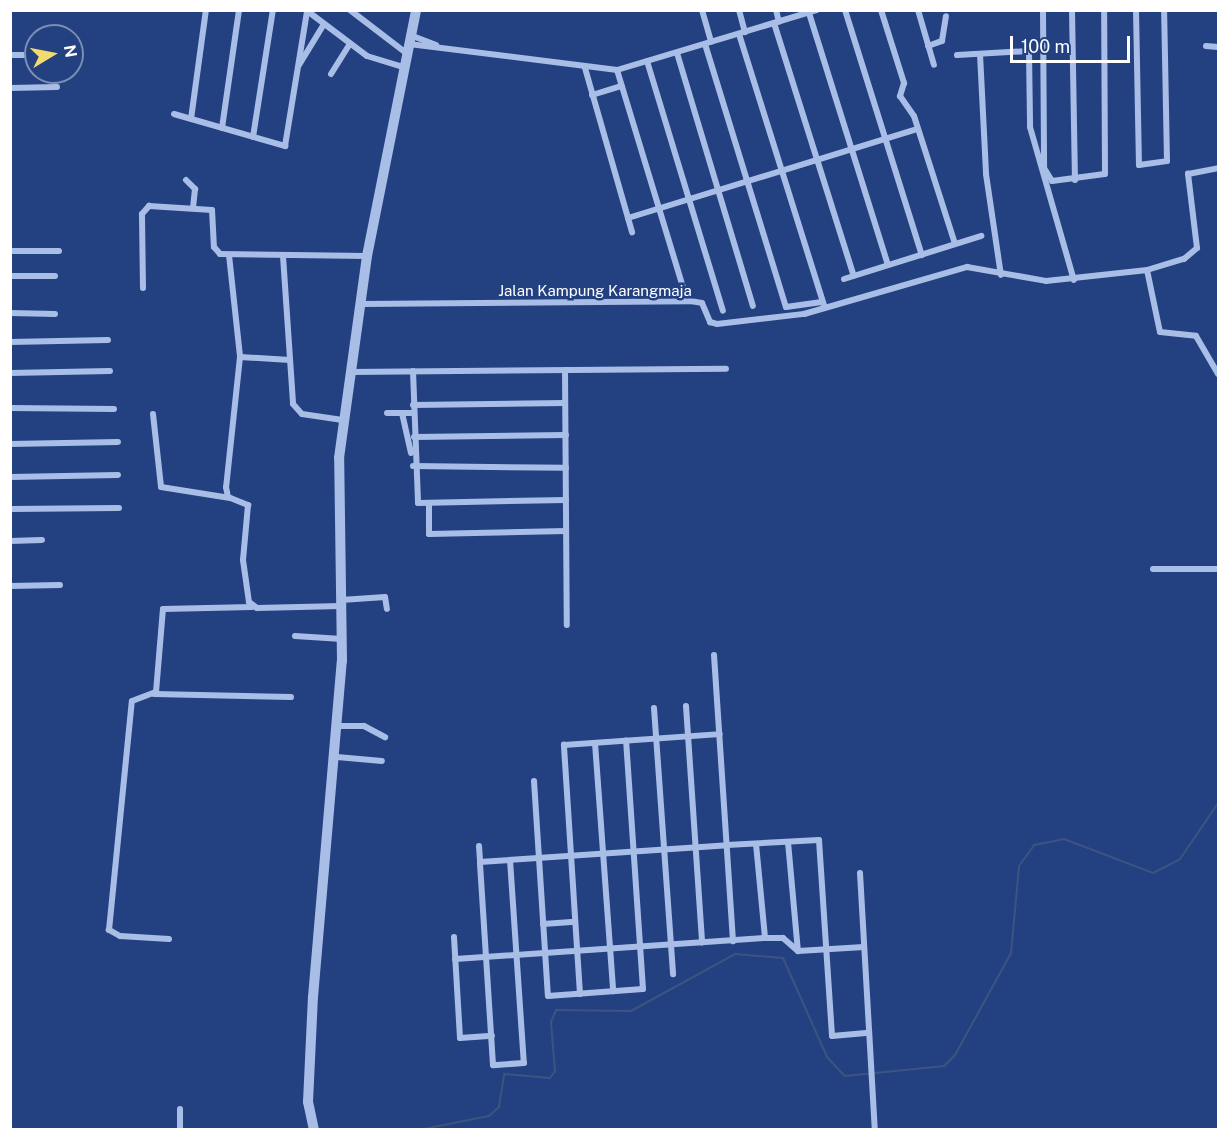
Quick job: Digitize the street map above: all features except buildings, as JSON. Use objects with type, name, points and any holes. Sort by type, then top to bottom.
[{"type":"street","points":[[191,119],[206,10]]},
{"type":"street","points":[[222,128],[239,10]]},
{"type":"street","points":[[253,137],[273,10]]},
{"type":"street","points":[[350,10],[408,44],[436,45],[585,68],[617,70],[814,11],[851,149],[888,265]]},
{"type":"street","points":[[314,1130],[308,1102],[313,989],[339,726],[342,639],[343,420],[367,256],[416,10]]},
{"type":"street","points":[[702,10],[708,43],[747,182],[786,307],[824,304],[742,33],[739,10]]},
{"type":"street","points":[[776,10],[777,22],[816,160],[854,276]]},
{"type":"street","points":[[845,10],[922,255]]},
{"type":"street","points":[[881,10],[904,82],[900,96],[918,129],[955,244]]},
{"type":"street","points":[[918,10],[934,65]]},
{"type":"street","points":[[1043,10],[1045,176],[1052,182],[1105,174],[1104,10]]},
{"type":"street","points":[[1072,10],[1075,180]]},
{"type":"street","points":[[1136,10],[1139,165],[1167,161],[1164,10]]},
{"type":"street","points":[[174,114],[285,146],[306,11],[367,56],[404,67]]},
{"type":"street","points":[[928,46],[942,41],[946,16]]},
{"type":"street","points":[[298,67],[324,24]]},
{"type":"street","points":[[331,74],[350,43]]},
{"type":"street","points":[[1206,46],[1218,47]]},
{"type":"street","points":[[957,55],[1029,51],[1030,127],[1074,280]]},
{"type":"street","points":[[677,53],[753,306]]},
{"type":"street","points":[[980,54],[986,174],[1001,274]]},
{"type":"street","points":[[647,61],[723,311]]},
{"type":"street","points":[[585,68],[632,232]]},
{"type":"street","points":[[617,70],[684,290]]},
{"type":"street","points":[[592,94],[622,86]]},
{"type":"street","points":[[10,88],[57,87]]},
{"type":"street","points":[[628,218],[918,129]]},
{"type":"street","name":"Jalan Kampung Karangmaja","points":[[361,304],[698,302],[714,324],[824,304],[967,267],[1001,274],[1074,280],[1148,270],[1184,259],[1197,248],[1188,174],[1218,168]]},
{"type":"street","points":[[186,180],[195,189],[193,208]]},
{"type":"street","points":[[142,288],[145,207],[193,208],[213,212],[215,249],[229,255],[367,256]]},
{"type":"street","points":[[844,279],[981,236]]},
{"type":"street","points":[[10,251],[59,251]]},
{"type":"street","points":[[229,255],[240,357],[226,470],[230,498]]},
{"type":"street","points":[[283,256],[296,411],[343,420]]},
{"type":"street","points":[[1148,270],[1160,332],[1196,336],[1218,374]]},
{"type":"street","points":[[10,276],[55,276]]},
{"type":"street","points":[[10,313],[55,314]]},
{"type":"street","points":[[10,342],[108,340]]},
{"type":"street","points":[[240,357],[290,360]]},
{"type":"street","points":[[349,372],[726,369]]},
{"type":"street","points":[[565,370],[567,625]]},
{"type":"street","points":[[10,373],[110,371]]},
{"type":"street","points":[[412,371],[414,498],[429,502],[566,500]]},
{"type":"street","points":[[387,414],[402,413],[413,409],[565,403]]},
{"type":"street","points":[[10,408],[114,409]]},
{"type":"street","points":[[402,413],[414,470]]},
{"type":"street","points":[[153,414],[161,487],[230,498],[248,505],[244,574],[252,607]]},
{"type":"street","points":[[414,437],[566,435]]},
{"type":"street","points":[[10,444],[118,442]]},
{"type":"street","points":[[414,470],[566,468]]},
{"type":"street","points":[[10,477],[118,475]]},
{"type":"street","points":[[429,502],[429,534],[567,531]]},
{"type":"street","points":[[10,509],[119,508]]},
{"type":"street","points":[[10,541],[42,540]]},
{"type":"street","points":[[1153,569],[1218,569]]},
{"type":"street","points":[[10,586],[60,585]]},
{"type":"street","points":[[154,694],[163,609],[341,603],[385,597],[387,609]]},
{"type":"street","points":[[295,636],[342,639]]},
{"type":"street","points":[[714,655],[733,940]]},
{"type":"street","points":[[169,939],[120,936],[109,926],[132,703],[154,694],[291,698]]},
{"type":"street","points":[[686,706],[702,942]]},
{"type":"street","points":[[654,708],[673,974]]},
{"type":"street","points":[[339,726],[364,726],[385,737]]},
{"type":"street","points":[[580,994],[564,745],[720,734]]},
{"type":"street","points":[[534,781],[548,996],[643,989],[626,741]]},
{"type":"street","points":[[595,743],[612,991]]},
{"type":"street","points":[[337,757],[382,761]]},
{"type":"street","points":[[480,862],[819,840],[832,1036],[869,1033]]},
{"type":"street","points":[[788,842],[798,951]]},
{"type":"street","points":[[756,844],[765,938]]},
{"type":"street","points":[[479,846],[494,1065],[524,1063],[510,860]]},
{"type":"street","points":[[860,873],[875,1130]]},
{"type":"street","points":[[543,924],[575,922]]},
{"type":"street","points":[[454,937],[460,1038],[492,1036]]},
{"type":"street","points":[[455,959],[765,938],[783,938],[798,951],[864,947]]},
{"type":"street","points":[[180,1108],[180,1130]]},
{"type":"waterway","points":[[419,1130],[489,1116],[499,1107],[504,1074],[550,1078],[555,1071],[551,1022],[556,1010],[631,1011],[735,954],[783,958],[827,1057],[845,1076],[944,1066],[955,1055],[1011,953],[1019,866],[1034,845],[1064,839],[1153,873],[1180,859],[1218,803]]}]
